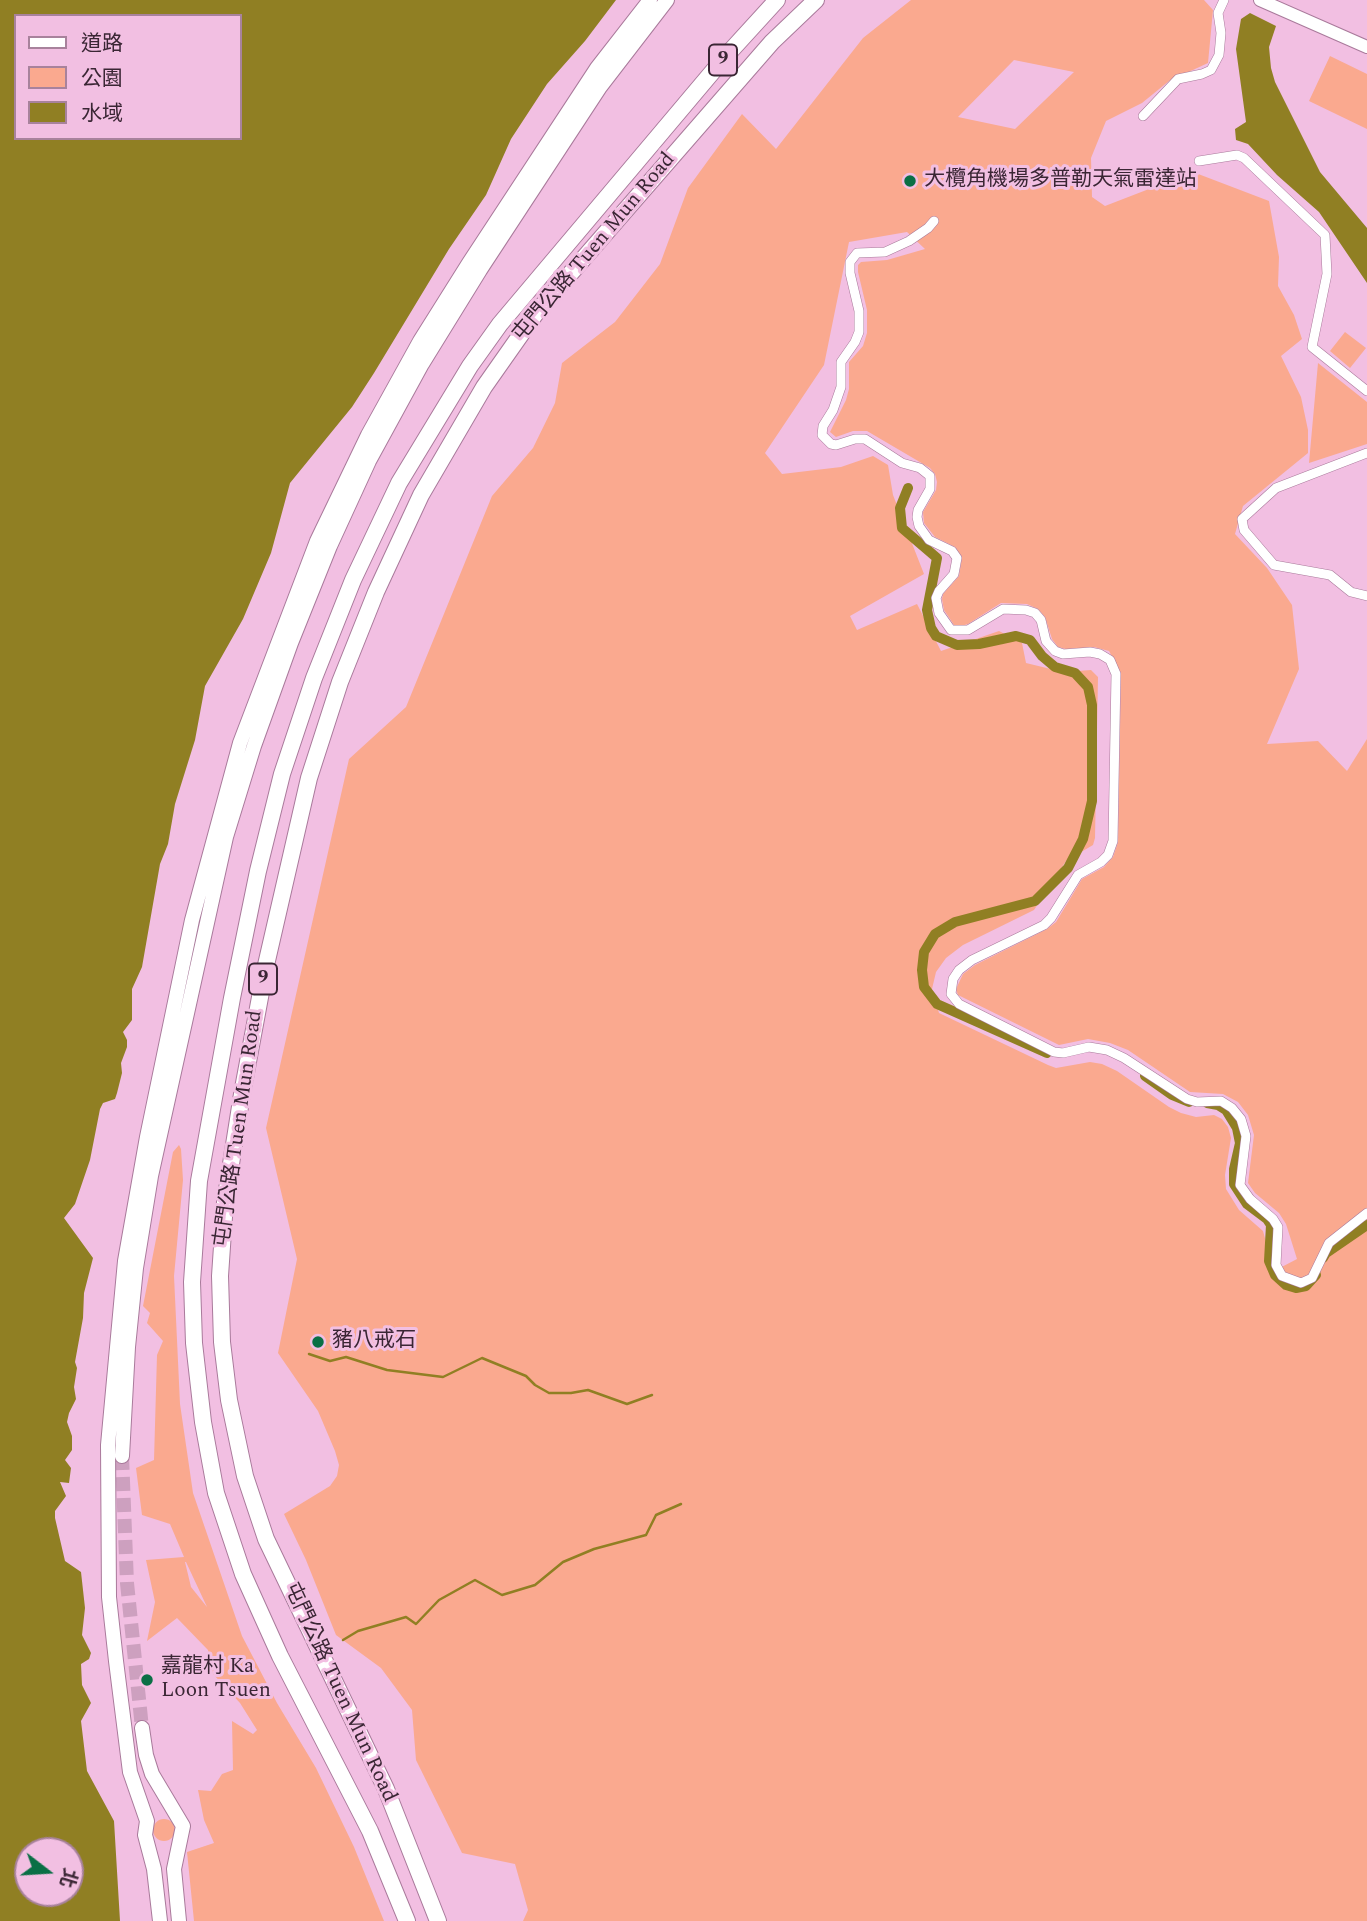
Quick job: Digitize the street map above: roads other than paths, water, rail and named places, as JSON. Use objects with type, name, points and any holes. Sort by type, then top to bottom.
[{"type":"highway","name":"屯門公路 Tuen Mun Road","points":[[407,1921],[370,1831],[279,1656],[248,1586],[216,1493],[203,1422],[194,1343],[192,1282],[199,1181],[232,998],[258,871],[282,774],[314,678],[353,580],[399,482],[470,366],[500,324],[725,57],[777,0]]},
{"type":"highway","name":"屯門公路 Tuen Mun Road","points":[[438,1921],[387,1789],[266,1539],[245,1476],[229,1400],[222,1342],[220,1276],[225,1202],[266,965],[309,778],[340,682],[376,592],[421,495],[484,387],[536,313],[757,59],[816,0]]},
{"type":"main road","points":[[122,1456],[128,1347],[154,1138],[192,920],[240,743],[317,541],[383,407],[438,312],[590,79],[650,0]]},
{"type":"main road","points":[[160,1921],[145,1835],[147,1821],[130,1772],[109,1597],[108,1445],[125,1261],[226,837],[258,733],[291,643],[330,546],[380,439],[459,302],[600,87],[667,0]]},
{"type":"main road","points":[[1260,0],[1367,47]]},
{"type":"main road","points":[[142,1728],[152,1774],[183,1826],[174,1877],[179,1921]]},
{"type":"main road","points":[[147,1821],[151,1816],[163,1811],[176,1815]]},
{"type":"main road","points":[[148,1841],[162,1849],[178,1843]]},
{"type":"street","points":[[1143,116],[1178,79],[1202,74],[1211,69],[1219,55],[1221,33],[1218,13],[1224,0]]},
{"type":"street","points":[[1199,161],[1237,155],[1244,158],[1325,234],[1327,274],[1312,347],[1367,391]]},
{"type":"street","points":[[934,221],[909,241],[885,252],[857,253],[850,262],[849,274],[859,311],[859,332],[841,362],[841,387],[833,410],[822,426],[822,435],[836,445],[865,439],[902,463],[920,468],[930,476],[930,489],[917,517],[919,526],[929,540],[950,550],[957,558],[954,574],[936,598],[939,613],[951,630],[970,629],[1003,608],[1026,610],[1035,613],[1041,620],[1046,641],[1055,651],[1066,654],[1100,654],[1110,660],[1116,674],[1113,841],[1108,855],[1078,875],[1044,925],[972,960],[959,970],[953,979],[951,994],[959,1004],[1054,1052],[1063,1053],[1089,1047],[1107,1050],[1187,1099],[1197,1102],[1221,1101],[1232,1108],[1241,1119],[1246,1136],[1240,1185],[1278,1227],[1276,1265],[1282,1276],[1301,1283],[1312,1278],[1329,1243],[1367,1213]]},
{"type":"street","points":[[1367,453],[1276,488],[1242,519],[1244,530],[1274,565],[1330,575],[1351,592],[1367,596]]},
{"type":"water","points":[[0,0],[616,0],[547,84],[511,139],[486,195],[449,249],[374,373],[352,407],[290,483],[271,553],[243,619],[205,686],[195,740],[175,804],[168,844],[160,864],[142,967],[132,989],[132,1020],[123,1032],[127,1047],[121,1063],[122,1073],[117,1093],[115,1099],[103,1103],[100,1109],[90,1160],[75,1204],[64,1218],[93,1258],[84,1293],[83,1318],[75,1362],[76,1399],[67,1422],[72,1436],[72,1450],[65,1460],[71,1468],[69,1483],[60,1482],[66,1496],[55,1511],[55,1518],[65,1561],[81,1572],[85,1608],[82,1635],[91,1653],[89,1659],[81,1664],[82,1685],[91,1703],[81,1721],[87,1771],[114,1821],[120,1921],[0,1921]]},
{"type":"water","points":[[1250,13],[1276,26],[1269,47],[1275,82],[1320,172],[1367,228],[1367,283],[1319,212],[1277,175],[1248,144],[1236,140],[1235,129],[1246,122],[1236,49],[1241,19]]},
{"type":"waterway","points":[[908,488],[900,508],[902,528],[937,558],[927,610],[931,628],[936,636],[957,645],[979,644],[1016,636],[1030,640],[1055,667],[1075,673],[1088,687],[1092,705],[1092,801],[1083,839],[1068,868],[1035,901],[955,922],[935,934],[924,952],[924,987],[937,1004],[1047,1053]]},
{"type":"waterway","points":[[1145,1076],[1172,1095],[1189,1102]]},
{"type":"waterway","points":[[1207,1103],[1226,1110],[1237,1128],[1240,1143],[1234,1169],[1234,1184],[1247,1204],[1271,1225],[1269,1261],[1275,1275],[1286,1285],[1296,1288],[1306,1286],[1316,1275]]},
{"type":"waterway","points":[[1323,1258],[1326,1253],[1367,1225]]},
{"type":"waterway","points":[[309,1354],[330,1361],[346,1357],[387,1370],[443,1377],[482,1358],[526,1376],[549,1393],[588,1390],[627,1404],[652,1395]]},
{"type":"waterway","points":[[343,1640],[358,1631],[406,1617],[416,1624],[439,1600],[475,1580],[502,1595],[535,1585],[563,1562],[594,1549],[646,1535],[656,1515],[681,1504]]},
{"type":"tunnel","points":[[122,1456],[127,1583],[142,1728]]},
{"type":"place","name":"大欖角機場多普勒天氣雷達站","points":[[910,181]]},
{"type":"place","name":"豬八戒石","points":[[318,1342]]},
{"type":"place","name":"嘉龍村 Ka Loon Tsuen","points":[[147,1680]]}]
